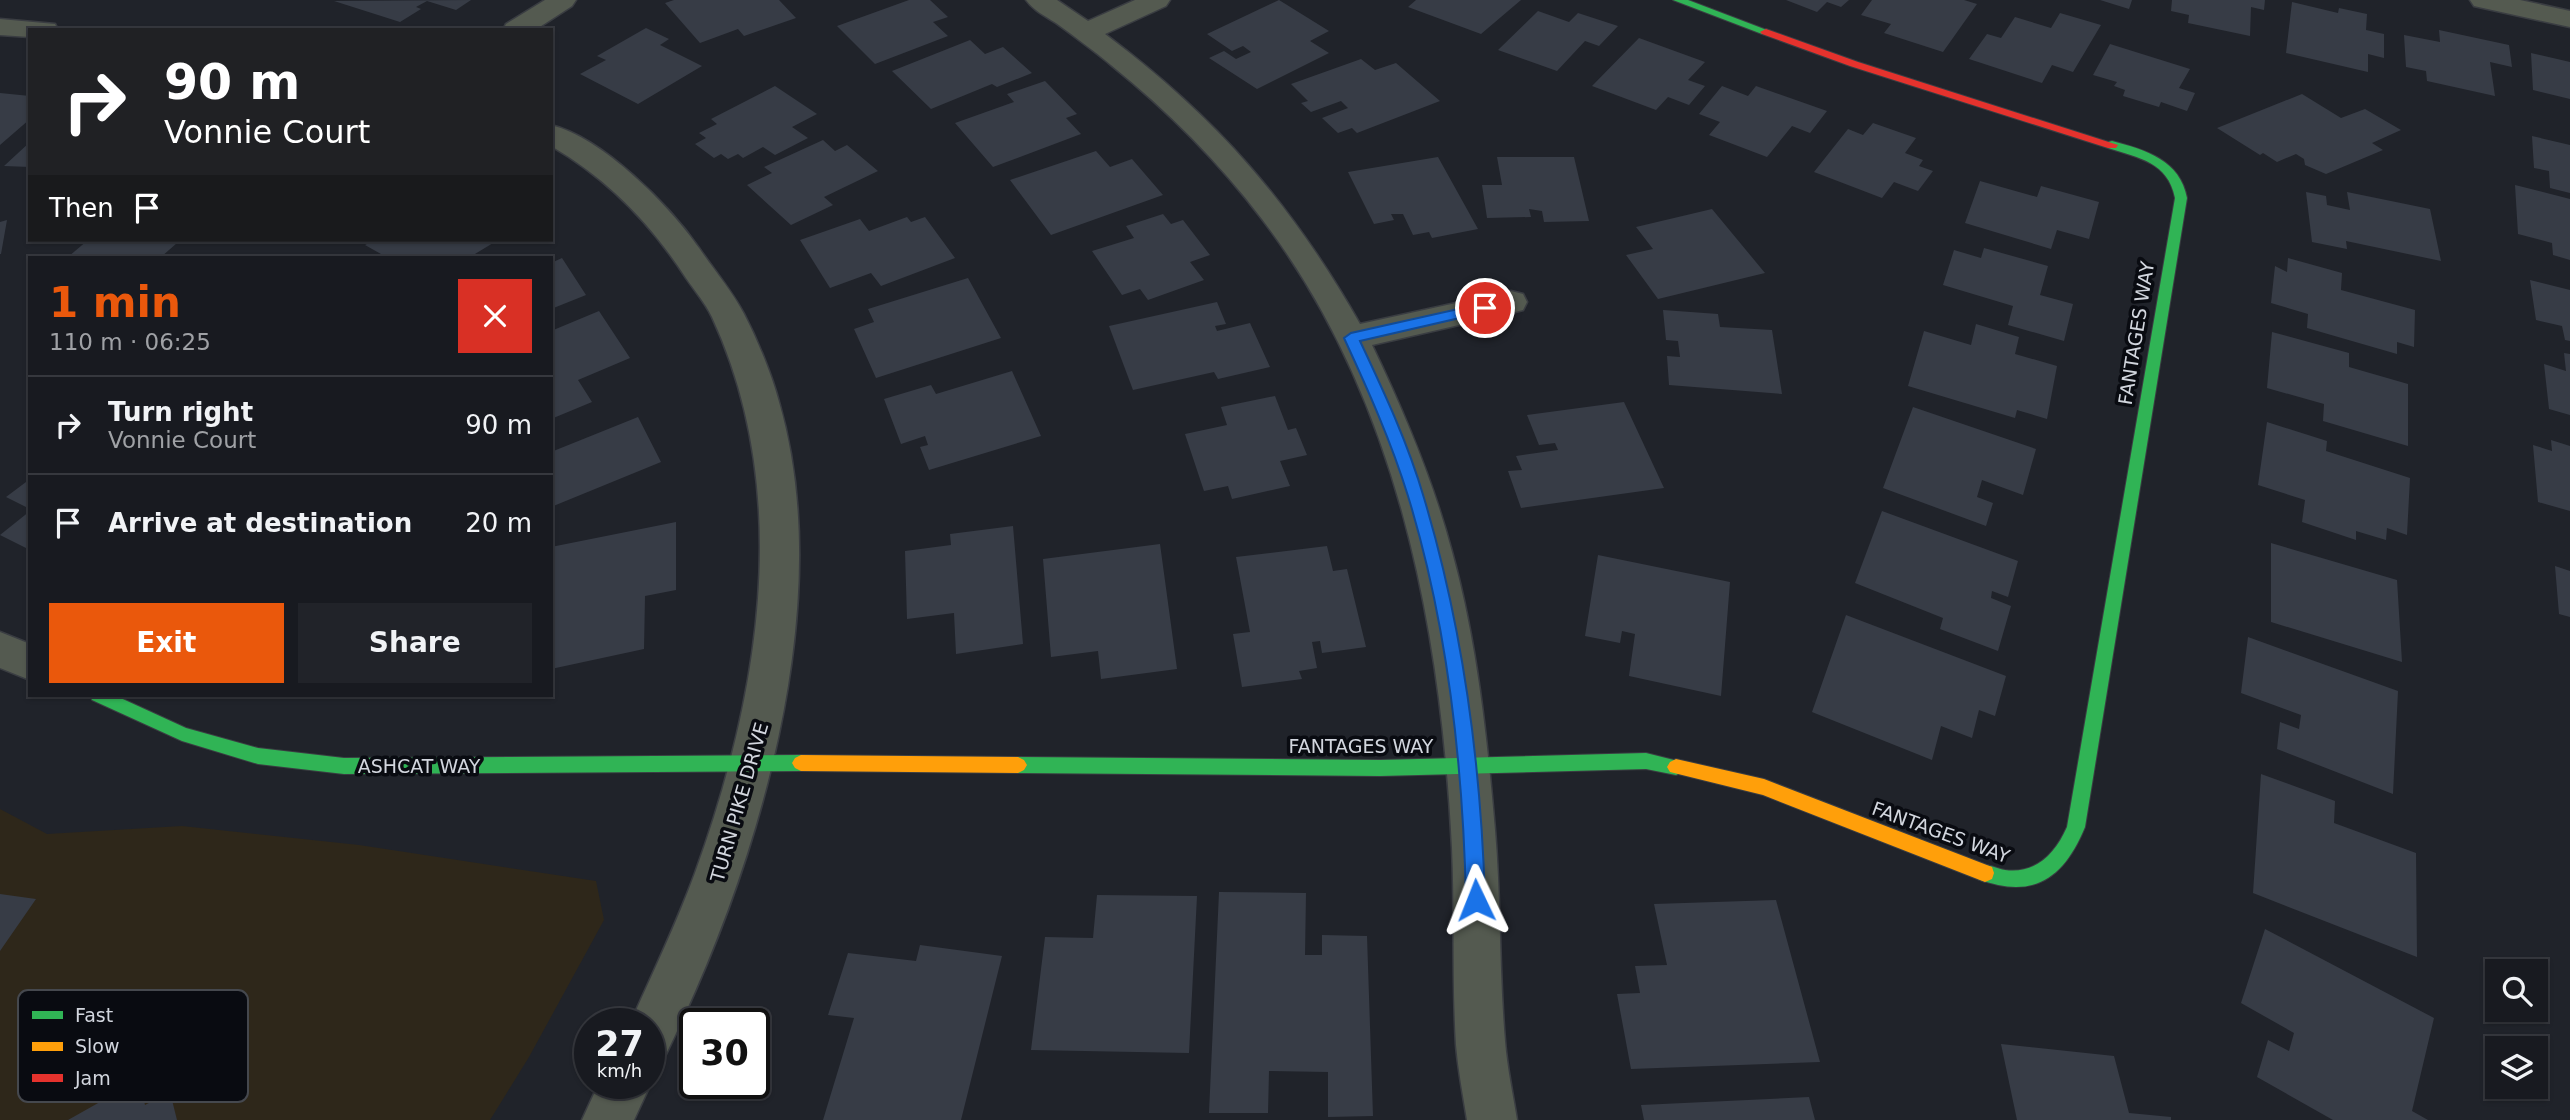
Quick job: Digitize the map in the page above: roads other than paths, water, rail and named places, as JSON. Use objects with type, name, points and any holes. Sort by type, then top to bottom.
[{"type":"street","points":[[519,28],[563,0]]},
{"type":"street","points":[[1039,0],[1133,67],[1183,111],[1231,161],[1276,217],[1318,280],[1351,338],[1384,409],[1416,495],[1439,580],[1460,692],[1474,846],[1480,1034],[1492,1120]]},
{"type":"street","points":[[1087,32],[1157,0]]},
{"type":"street","name":"FANTAGES WAY","points":[[753,763],[1466,766],[1646,761],[1764,787],[1974,870],[2020,881],[2047,874],[2072,842],[2076,827],[2180,198],[2177,180],[2166,168],[2114,144],[1854,64],[1678,0]]},
{"type":"street","points":[[2483,0],[2570,19]]},
{"type":"street","points":[[0,27],[28,29]]},
{"type":"street","name":"TURN PIKE DRIVE","points":[[553,135],[616,177],[649,206],[692,256],[729,314],[756,381],[775,458],[782,545],[775,645],[764,720],[715,887],[662,1008]]},
{"type":"street","points":[[1351,338],[1511,302]]},
{"type":"street","points":[[0,649],[28,662]]},
{"type":"street","name":"ASHCAT WAY","points":[[103,697],[195,738],[258,756],[344,766],[753,763]]},
{"type":"street","points":[[607,1120],[618,1099]]}]
